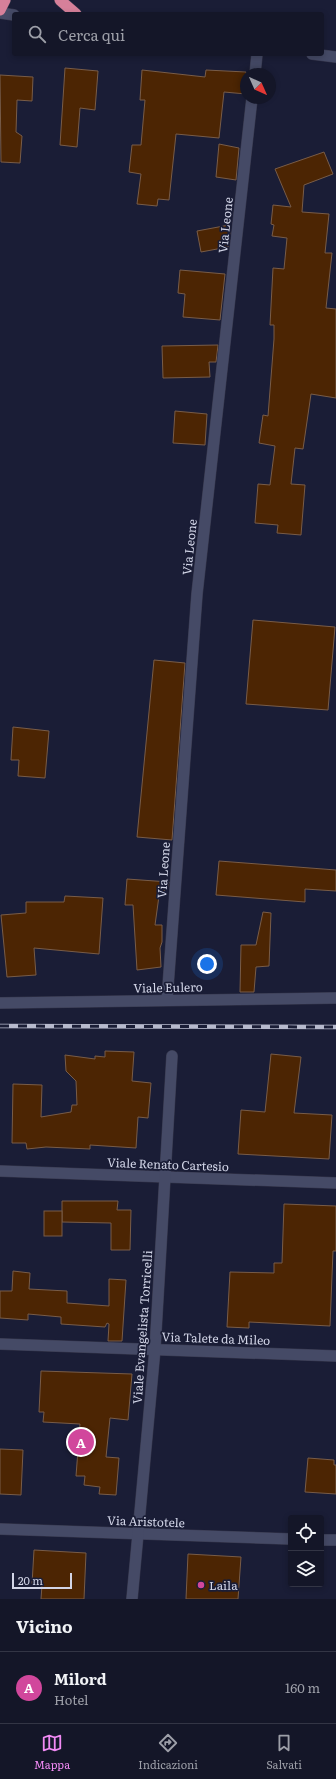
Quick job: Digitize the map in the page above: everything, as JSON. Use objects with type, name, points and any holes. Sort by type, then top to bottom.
[{"type":"highway","points":[[0,10],[5,0]]},
{"type":"highway","points":[[60,0],[74,12]]},
{"type":"street","points":[[0,13],[12,15]]},
{"type":"street","points":[[256,68],[257,56]]},
{"type":"street","points":[[324,56],[336,57]]},
{"type":"street","name":"Via Leone","points":[[167,1000],[197,594],[251,104]]},
{"type":"street","name":"Viale Eulero","points":[[0,1002],[336,998]]},
{"type":"street","name":"Viale Evangelista Torricelli","points":[[132,1599],[155,1349],[172,1056]]},
{"type":"street","name":"Viale Renato Cartesio","points":[[0,1171],[336,1183]]},
{"type":"street","name":"Via Talete da Mileo","points":[[0,1344],[336,1356]]},
{"type":"street","name":"Via Aristotele","points":[[0,1529],[288,1539]]},
{"type":"street","points":[[324,1540],[336,1540]]},
{"type":"building","points":[[65,68],[98,71],[95,110],[80,108],[77,147],[60,145]]},
{"type":"building","points":[[142,70],[205,77],[206,70],[240,72],[240,93],[224,92],[219,138],[176,134],[169,200],[158,199],[157,206],[137,204],[141,174],[129,172],[132,145],[141,145],[145,100],[140,100]]},
{"type":"building","points":[[0,75],[33,77],[32,101],[17,100],[16,132],[22,136],[20,163],[1,162]]},
{"type":"building","points":[[219,144],[239,148],[236,180],[216,177]]},
{"type":"building","points":[[324,152],[333,174],[304,185],[302,212],[329,214],[325,253],[332,253],[326,308],[336,309],[336,398],[311,394],[303,449],[295,448],[291,484],[305,485],[301,535],[277,533],[278,525],[255,523],[258,484],[270,485],[275,446],[259,443],[263,415],[268,416],[274,339],[274,325],[270,325],[273,268],[284,269],[287,238],[272,236],[274,225],[271,224],[273,205],[291,207],[275,169]]},
{"type":"building","points":[[229,225],[230,232],[228,247],[201,252],[197,231]]},
{"type":"building","points":[[180,270],[225,274],[220,320],[183,317],[185,294],[178,293]]},
{"type":"building","points":[[218,345],[216,362],[209,362],[210,377],[163,378],[162,346]]},
{"type":"building","points":[[175,411],[207,414],[205,445],[173,443]]},
{"type":"building","points":[[253,620],[335,627],[328,710],[246,704]]},
{"type":"building","points":[[154,660],[185,663],[172,840],[137,837]]},
{"type":"building","points":[[13,727],[49,731],[45,778],[18,776],[19,760],[11,760]]},
{"type":"building","points":[[219,861],[336,870],[336,891],[305,889],[305,902],[216,895]]},
{"type":"building","points":[[127,879],[169,882],[168,887],[159,896],[155,925],[162,925],[162,942],[160,948],[161,967],[137,970],[133,905],[125,905]]},
{"type":"building","points":[[65,896],[103,898],[99,954],[34,948],[36,975],[7,977],[1,915],[26,913],[26,902],[64,902]]},
{"type":"building","points":[[263,912],[271,913],[269,966],[256,967],[254,992],[240,992],[241,945],[256,945]]},
{"type":"building","points":[[105,1051],[134,1052],[132,1081],[151,1083],[148,1118],[138,1117],[136,1148],[90,1145],[90,1149],[46,1147],[27,1149],[26,1143],[12,1143],[13,1084],[42,1085],[41,1117],[71,1112],[72,1105],[77,1105],[76,1081],[66,1071],[65,1055],[95,1059],[95,1056],[105,1057]]},
{"type":"building","points":[[271,1054],[301,1057],[294,1113],[332,1115],[329,1159],[238,1154],[241,1110],[265,1112]]},
{"type":"building","points":[[62,1201],[118,1201],[117,1210],[131,1210],[130,1250],[111,1250],[111,1223],[62,1222]]},
{"type":"building","points":[[284,1204],[336,1206],[336,1251],[333,1251],[330,1326],[249,1322],[249,1328],[227,1327],[230,1272],[274,1273],[274,1263],[282,1263]]},
{"type":"building","points":[[44,1211],[62,1211],[62,1236],[44,1236]]},
{"type":"building","points":[[13,1271],[30,1273],[29,1289],[67,1291],[67,1303],[109,1306],[109,1279],[126,1280],[122,1341],[108,1341],[109,1324],[107,1323],[105,1327],[61,1324],[61,1317],[28,1314],[28,1320],[0,1318],[0,1291],[12,1291]]},
{"type":"building","points":[[41,1371],[132,1374],[128,1420],[110,1418],[106,1457],[119,1458],[116,1495],[99,1494],[100,1487],[84,1485],[85,1476],[76,1476],[80,1424],[43,1422],[44,1412],[39,1412]]},
{"type":"building","points":[[0,1449],[23,1450],[21,1495],[0,1494]]},
{"type":"building","points":[[308,1458],[334,1460],[334,1465],[336,1465],[336,1494],[305,1492]]},
{"type":"building","points":[[34,1550],[86,1553],[84,1599],[41,1599],[42,1585],[32,1584]]},
{"type":"building","points":[[188,1554],[241,1557],[238,1599],[186,1599]]},
{"type":"railway","points":[[0,1026],[336,1027]]},
{"type":"place","name":"Milord","points":[[81,1442]]},
{"type":"place","name":"Laila","points":[[201,1585]]}]
